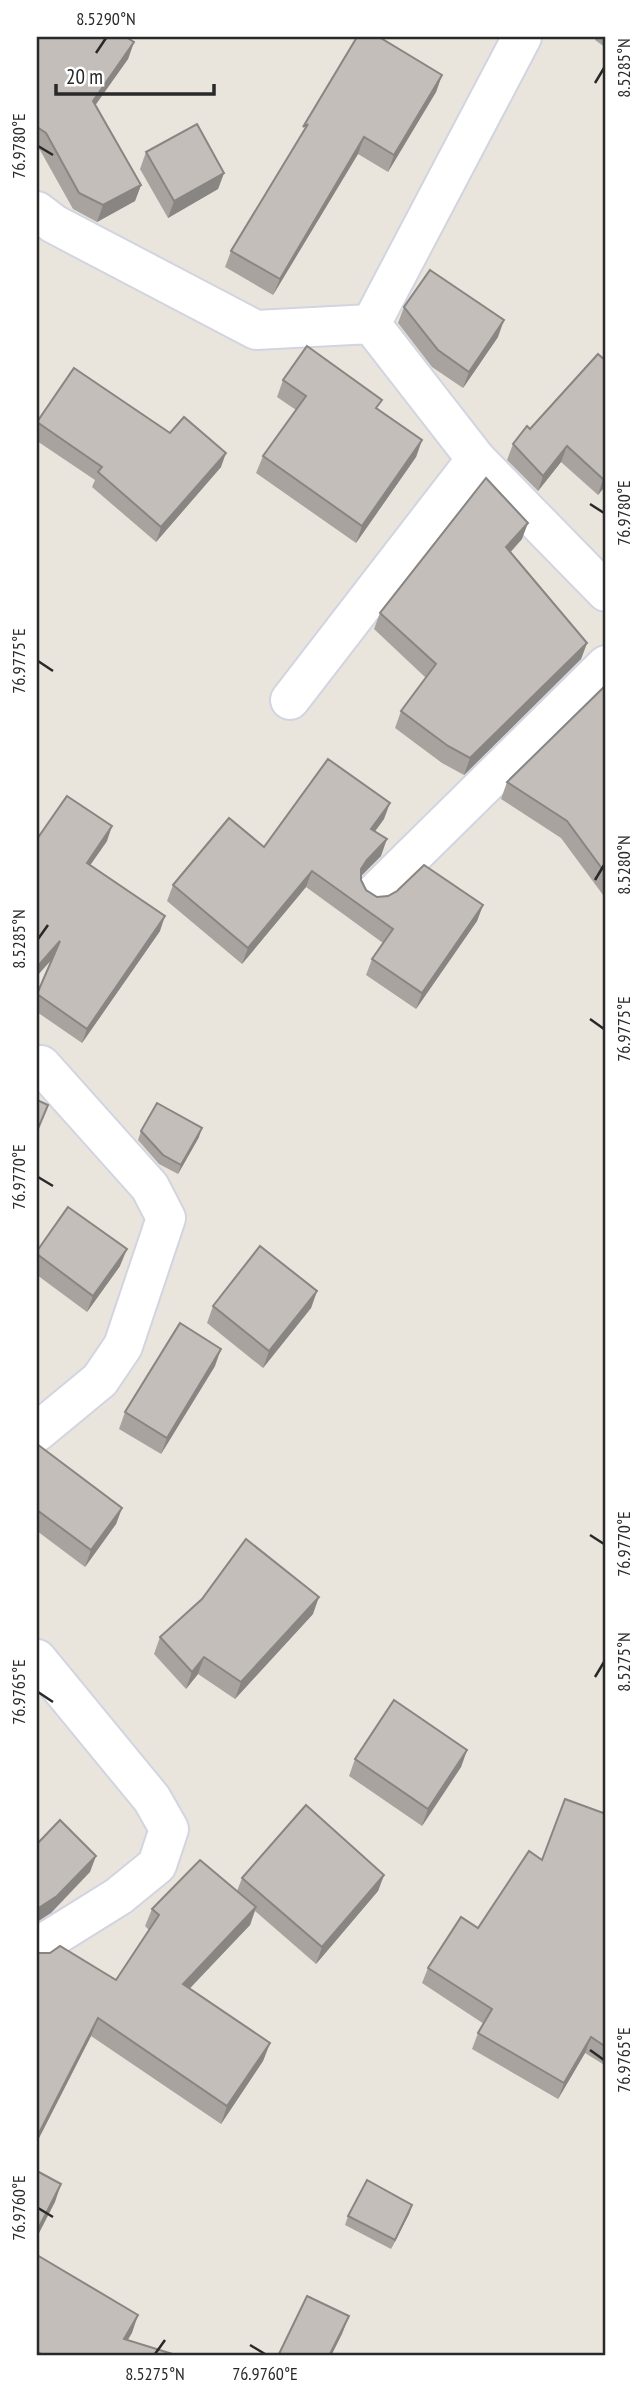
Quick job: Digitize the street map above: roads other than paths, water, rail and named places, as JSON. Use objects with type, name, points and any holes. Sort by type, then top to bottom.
[{"type":"street","points":[[371,324],[522,37]]},
{"type":"street","points":[[37,211],[54,224],[256,330],[371,324]]},
{"type":"street","points":[[371,324],[476,459],[602,578]]},
{"type":"street","points":[[290,700],[476,459]]},
{"type":"street","points":[[376,892],[606,666]]},
{"type":"street","points":[[37,1433],[100,1380],[122,1346],[166,1218],[150,1187],[41,1065]]},
{"type":"street","points":[[37,1659],[152,1799],[169,1829],[157,1865],[119,1896],[42,1944],[37,1950]]}]
